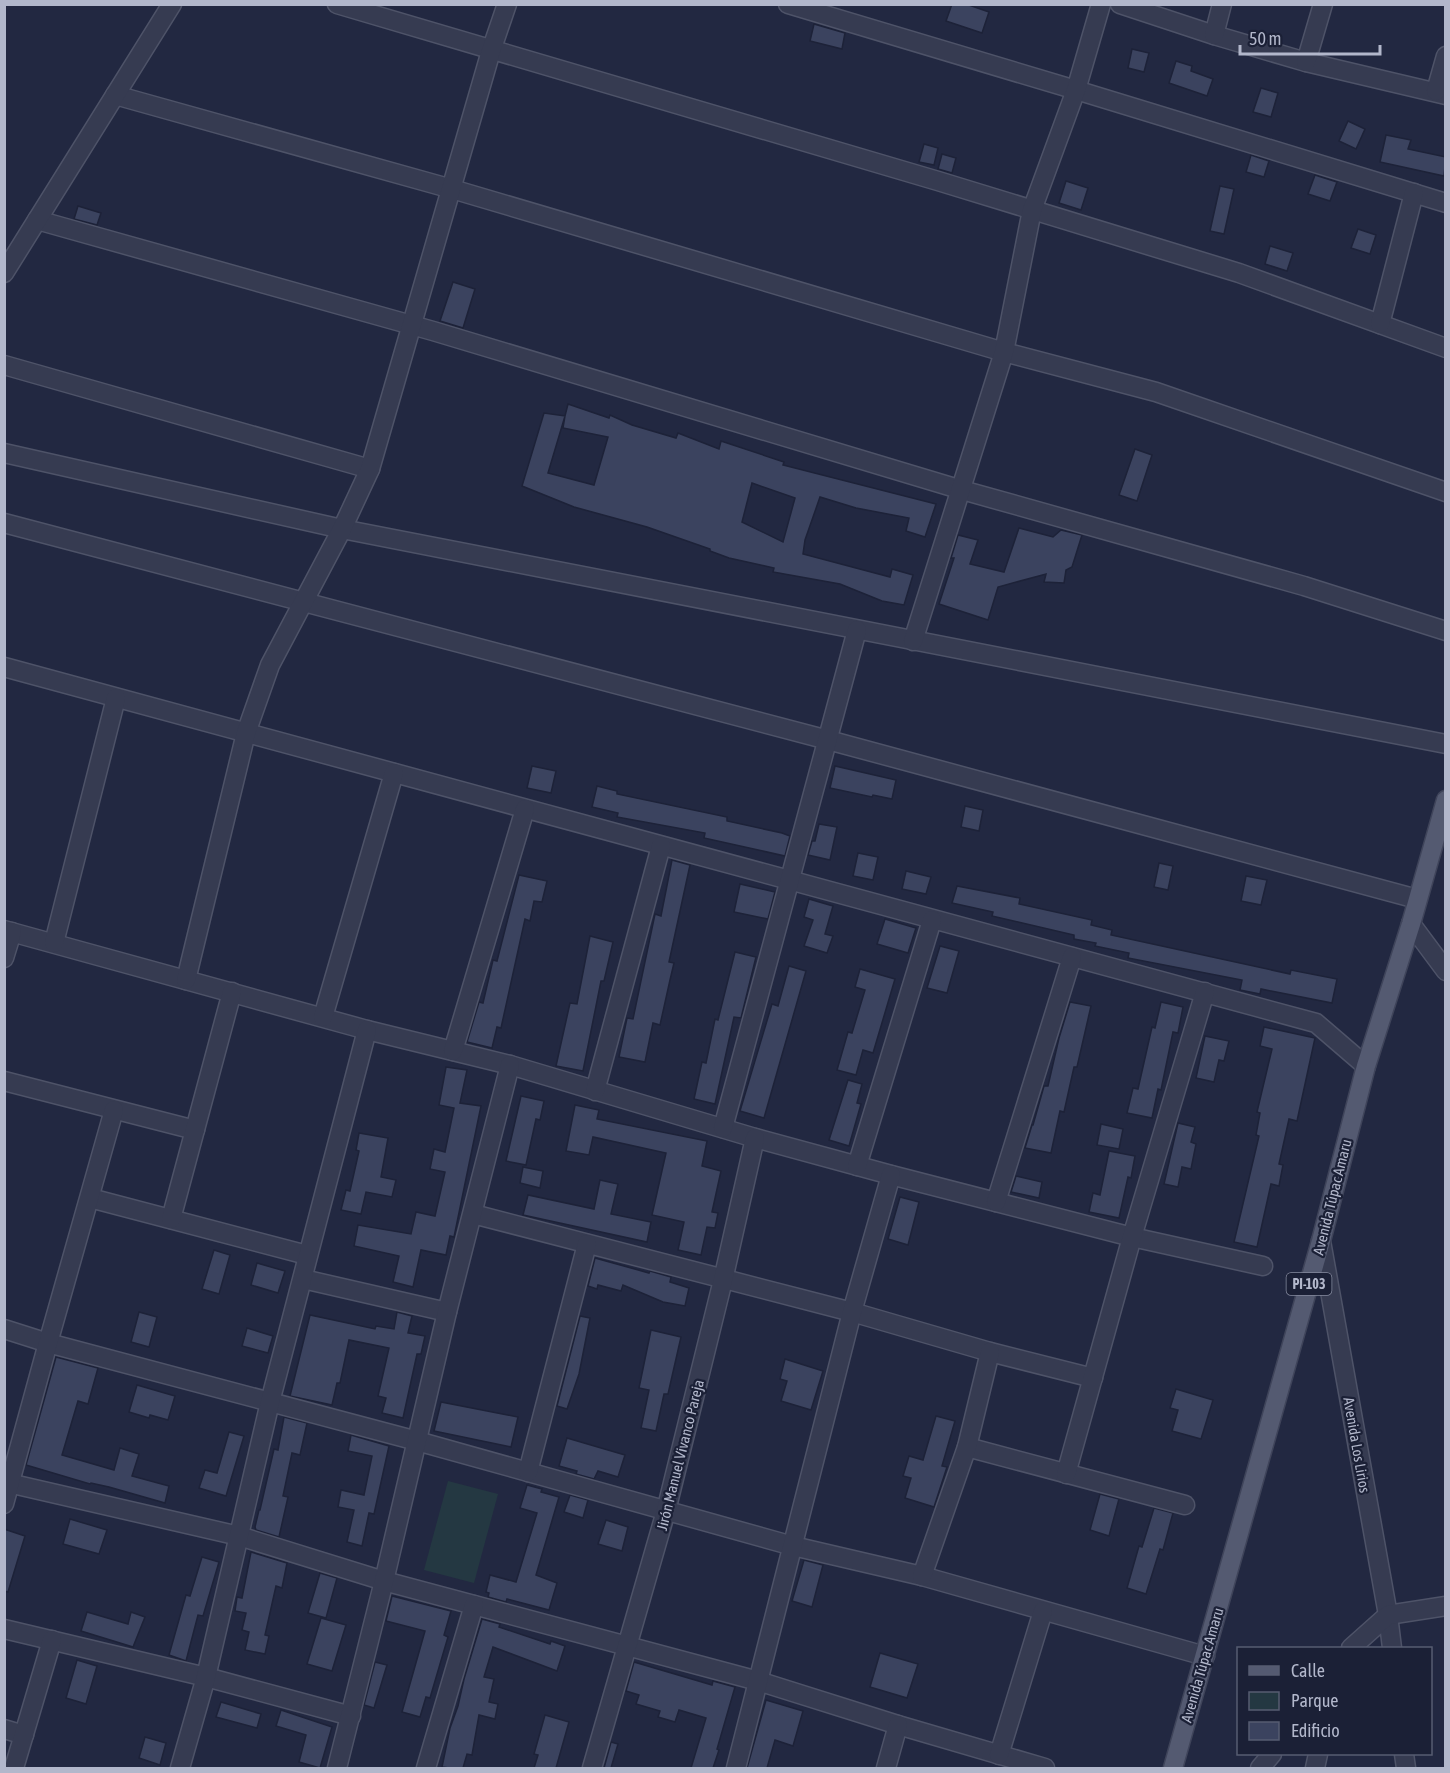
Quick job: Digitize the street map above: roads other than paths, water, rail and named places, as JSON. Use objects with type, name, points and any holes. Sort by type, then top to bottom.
[{"type":"main road","name":"Avenida Túpac Amaru","points":[[1173,1768],[1321,1241],[1366,1066],[1444,814]]},
{"type":"street","points":[[4,273],[172,4]]},
{"type":"street","points":[[337,4],[1239,273],[1446,348]]},
{"type":"street","points":[[186,980],[246,733],[270,665],[342,529],[370,469],[491,51],[507,4]]},
{"type":"street","points":[[788,4],[1446,203]]},
{"type":"street","points":[[914,641],[1004,352],[1032,210],[1076,90],[1101,4]]},
{"type":"street","points":[[1120,4],[1306,62],[1441,93],[1446,56]]},
{"type":"street","points":[[1214,35],[1222,4]]},
{"type":"street","points":[[1306,62],[1323,4]]},
{"type":"street","points":[[116,96],[452,189],[1004,352],[1156,392],[1446,492]]},
{"type":"street","points":[[1380,324],[1414,194]]},
{"type":"street","points":[[38,220],[411,324],[962,490],[1304,586],[1446,631]]},
{"type":"street","points":[[4,365],[370,469]]},
{"type":"street","points":[[4,453],[342,529],[1446,744]]},
{"type":"street","points":[[4,523],[828,740],[1418,899]]},
{"type":"street","points":[[723,1128],[857,630]]},
{"type":"street","points":[[4,667],[1316,1023],[1366,1066]]},
{"type":"street","points":[[54,943],[116,698]]},
{"type":"street","points":[[323,1017],[394,773]]},
{"type":"street","points":[[453,1051],[525,809]]},
{"type":"street","points":[[595,1090],[661,846]]},
{"type":"street","points":[[857,1166],[932,920]]},
{"type":"street","points":[[1411,924],[1446,971]]},
{"type":"street","points":[[4,958],[8,931],[367,1030],[510,1065],[857,1166],[1132,1237],[1263,1266]]},
{"type":"street","points":[[996,1202],[1072,957]]},
{"type":"street","points":[[171,1220],[232,992]]},
{"type":"street","points":[[1066,1474],[1132,1237],[1205,992]]},
{"type":"street","points":[[180,1768],[206,1677],[307,1255],[367,1030]]},
{"type":"street","points":[[337,1768],[384,1581],[447,1312],[510,1065]]},
{"type":"street","points":[[4,1081],[195,1130]]},
{"type":"street","points":[[4,1504],[7,1483],[114,1110]]},
{"type":"street","name":"Jirón Manuel Vivanco Pareja","points":[[592,1768],[666,1511],[723,1280],[755,1138]]},
{"type":"street","points":[[736,1768],[852,1312],[891,1175]]},
{"type":"street","points":[[90,1198],[307,1255]]},
{"type":"street","points":[[473,1214],[852,1312],[990,1352],[1093,1378]]},
{"type":"street","name":"Avenida Los Lirios","points":[[1321,1241],[1392,1647]]},
{"type":"street","points":[[528,1472],[587,1244]]},
{"type":"street","points":[[303,1279],[447,1312]]},
{"type":"street","points":[[4,1329],[48,1343],[417,1441],[794,1546],[922,1576],[1205,1656]]},
{"type":"street","points":[[922,1576],[967,1447],[990,1352]]},
{"type":"street","points":[[967,1447],[1185,1505]]},
{"type":"street","points":[[7,1483],[239,1536],[384,1581],[758,1681],[1045,1768]]},
{"type":"street","points":[[426,1768],[474,1605]]},
{"type":"street","points":[[1352,1647],[1388,1615],[1446,1606]]},
{"type":"street","points":[[999,1755],[1043,1611]]},
{"type":"street","points":[[4,1629],[206,1677],[351,1716]]},
{"type":"street","points":[[14,1768],[52,1640]]},
{"type":"street","points":[[886,1768],[898,1725]]},
{"type":"street","points":[[4,1729],[24,1735]]},
{"type":"street","points":[[1260,1768],[1271,1755]]}]
